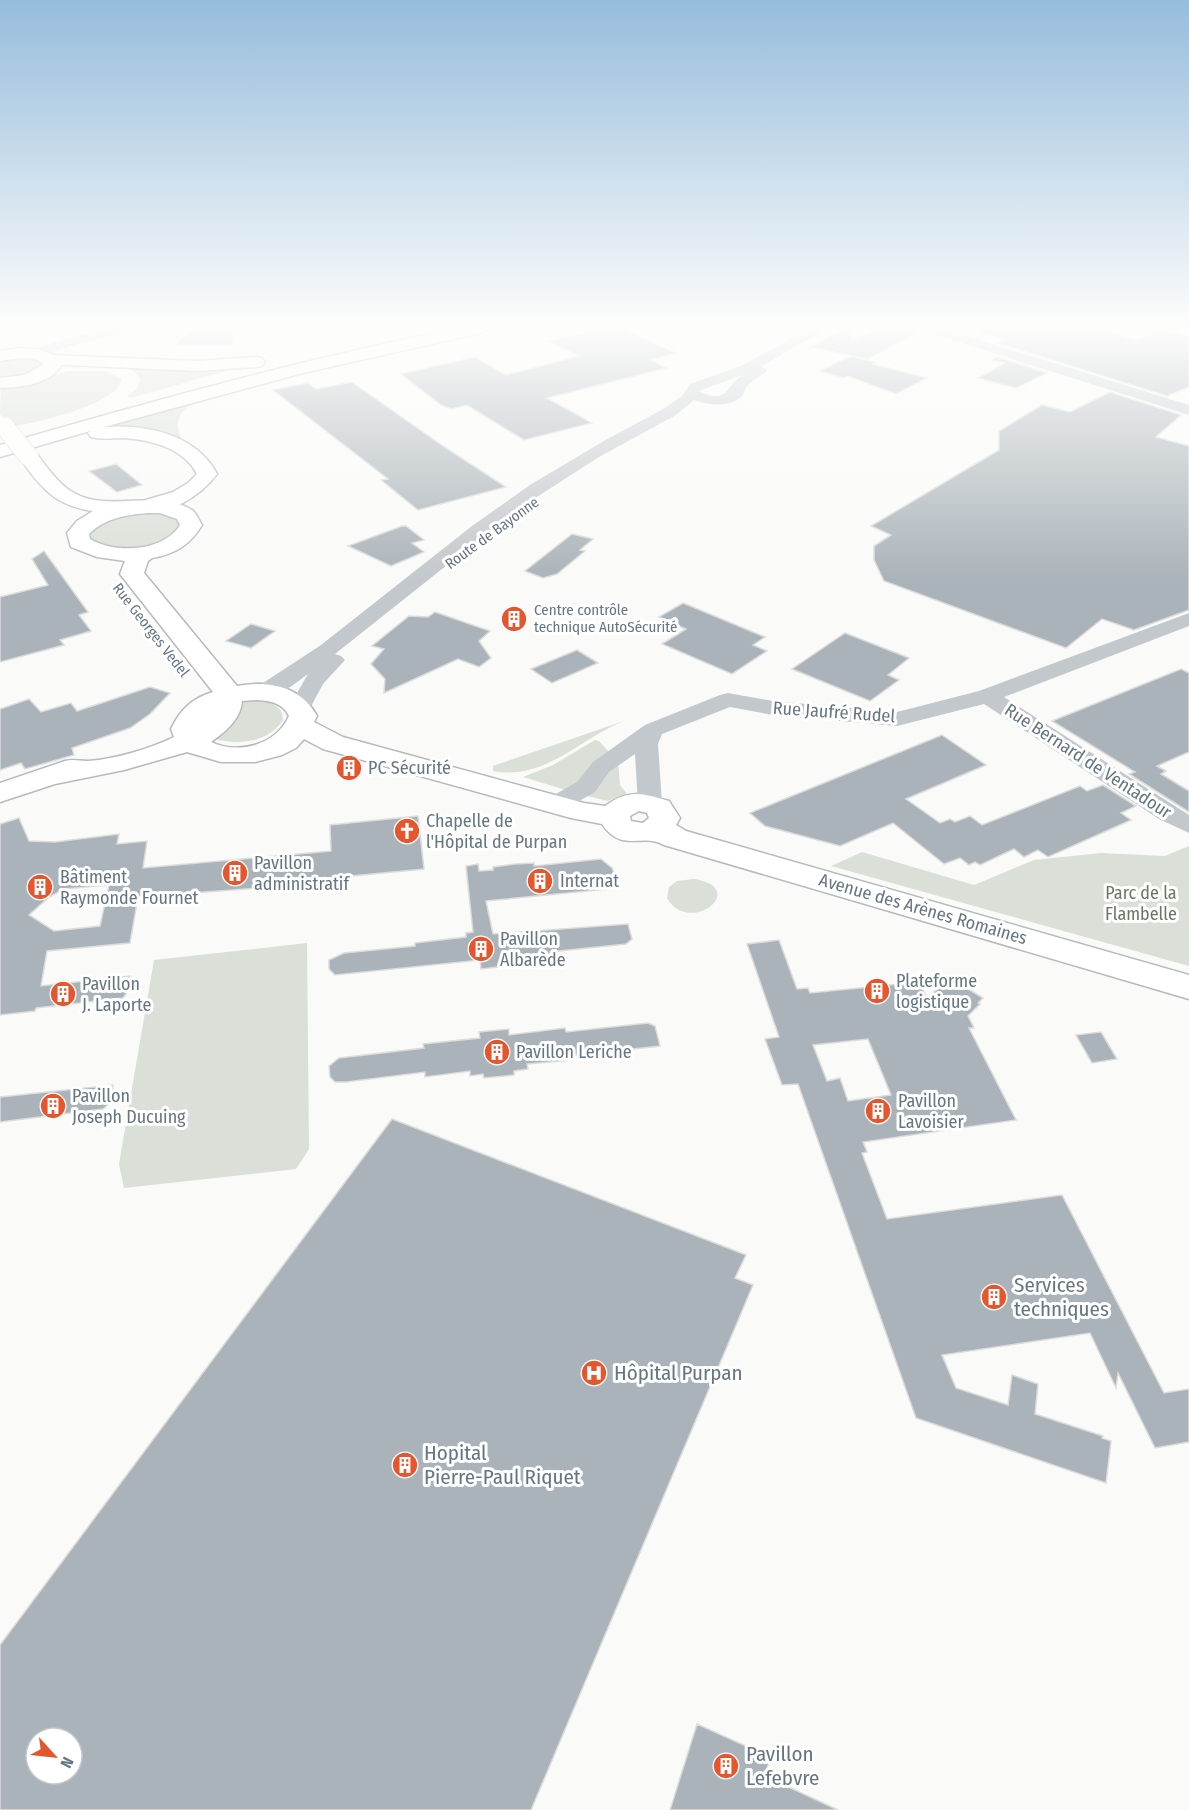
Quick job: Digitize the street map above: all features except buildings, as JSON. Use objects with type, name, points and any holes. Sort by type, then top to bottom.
[{"type":"main road","points":[[7,443],[83,412]]},
{"type":"main road","points":[[7,443],[108,412]]},
{"type":"main road","points":[[7,443],[125,412]]},
{"type":"main road","points":[[185,515],[195,496],[213,483],[221,471],[219,464],[186,433],[185,421],[188,412]]},
{"type":"main road","points":[[103,432],[133,433],[176,445],[195,457],[206,469],[207,474],[186,493],[171,501],[110,512],[87,523],[84,516],[61,506],[51,498],[7,443],[103,432]]},
{"type":"main road","points":[[7,443],[60,495],[78,503],[169,509],[185,515],[191,525],[183,537],[173,543],[129,555],[107,568]]},
{"type":"main road","name":"Rue Georges Vedel","points":[[87,523],[78,533],[79,542],[107,568],[196,686],[217,699],[221,682],[132,574],[138,558],[146,552]]},
{"type":"main road","points":[[217,699],[265,692],[292,699],[301,716],[333,743]]},
{"type":"main road","points":[[0,793],[56,775],[104,767],[217,725],[228,708],[217,699]]},
{"type":"main road","points":[[188,736],[202,750],[227,755],[261,752],[292,737],[301,716]]},
{"type":"main road","points":[[276,746],[333,743],[556,804],[614,817],[618,826],[630,832],[645,832],[654,816]]},
{"type":"main road","name":"Avenue des Arènes Romaines","points":[[654,816],[675,838],[1189,987]]},
{"type":"street","name":"Route de Bayonne","points":[[265,692],[338,642],[508,507],[571,466],[667,412]]},
{"type":"street","name":"Route de Bayonne","points":[[301,716],[313,681],[351,645],[510,518],[686,412]]},
{"type":"street","name":"Rue Jaufré Rudel","points":[[556,804],[586,788],[601,767],[653,730],[728,700],[773,708],[897,719],[987,696],[1189,619]]},
{"type":"street","name":"Rue Bernard de Ventadour","points":[[987,696],[1168,814],[1189,825]]},
{"type":"street","points":[[653,730],[646,744],[654,816]]},
{"type":"green space","points":[[0,412],[69,412],[10,427]]},
{"type":"green space","points":[[153,412],[182,412],[178,428],[182,440],[93,429]]},
{"type":"green space","points":[[154,510],[178,518],[181,525],[161,541],[150,546],[128,549],[91,541],[89,534],[104,519]]},
{"type":"green space","points":[[244,700],[263,701],[275,705],[282,713],[283,720],[277,728],[261,738],[243,742],[214,739],[233,722]]},
{"type":"green space","points":[[624,721],[545,764],[529,770],[493,771],[493,766]]},
{"type":"green space","points":[[595,740],[599,741],[611,754],[569,791],[523,777],[553,765]]},
{"type":"green space","points":[[618,761],[620,785],[627,794],[608,801],[583,795]]},
{"type":"green space","name":"Parc de la Flambelle","points":[[1189,846],[1189,966],[831,866],[862,852],[974,885],[1034,860],[1101,853],[1165,856]]},
{"type":"green space","points":[[694,879],[710,884],[717,891],[716,899],[700,912],[689,913],[677,909],[667,898],[669,887],[677,881]]},
{"type":"green space","points":[[307,943],[309,1149],[296,1169],[124,1188],[119,1164],[154,960]]},
{"type":"place","name":"Centre contrôle technique AutoSécurité","points":[[514,619]]},
{"type":"place","name":"PC Sécurité","points":[[349,768]]},
{"type":"place","name":"Chapelle de l'Hôpital de Purpan","points":[[407,831]]},
{"type":"place","name":"Pavillon administratif","points":[[235,873]]},
{"type":"place","name":"Internat","points":[[540,881]]},
{"type":"place","name":"Bâtiment Raymonde Fournet","points":[[40,887]]},
{"type":"place","name":"Pavillon Albarède","points":[[481,949]]},
{"type":"place","name":"Plateforme logistique","points":[[877,991]]},
{"type":"place","name":"Pavillon J. Laporte","points":[[63,994]]},
{"type":"place","name":"Pavillon Leriche","points":[[497,1052]]},
{"type":"place","name":"Pavillon Joseph Ducuing","points":[[53,1106]]},
{"type":"place","name":"Pavillon Lavoisier","points":[[878,1111]]},
{"type":"place","name":"Services techniques","points":[[994,1297]]},
{"type":"place","name":"Hôpital Purpan","points":[[594,1373]]},
{"type":"place","name":"Hopital Pierre-Paul Riquet","points":[[405,1465]]},
{"type":"place","name":"Pavillon Lefebvre","points":[[726,1766]]}]
